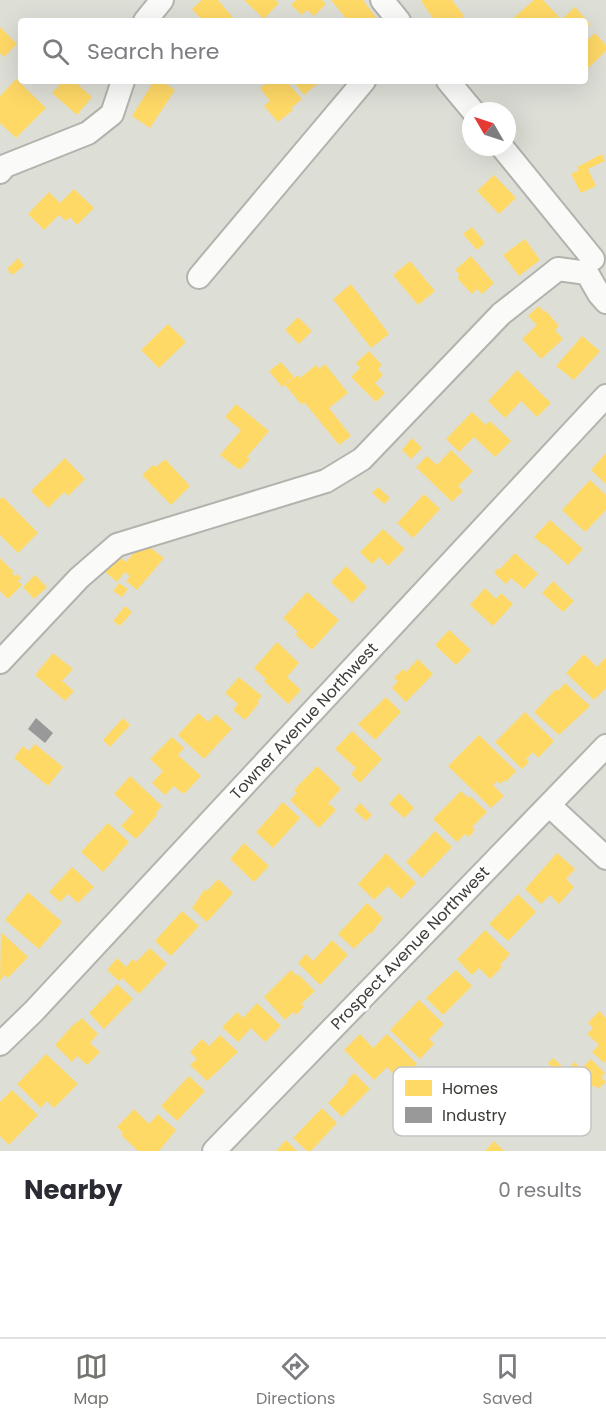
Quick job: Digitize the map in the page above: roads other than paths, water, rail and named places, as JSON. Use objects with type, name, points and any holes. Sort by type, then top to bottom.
[{"type":"street","points":[[147,18],[162,0]]},
{"type":"street","points":[[382,0],[397,18]]},
{"type":"street","points":[[0,172],[5,166],[88,133],[111,114],[122,84]]},
{"type":"street","points":[[199,277],[361,84]]},
{"type":"street","points":[[450,84],[466,102]]},
{"type":"street","points":[[509,156],[595,259],[599,294],[606,302]]},
{"type":"street","points":[[0,662],[79,578],[117,545],[326,481],[362,459],[511,306],[558,269],[595,259]]},
{"type":"street","name":"Towner Avenue Northwest","points":[[0,1044],[34,1011],[606,396]]},
{"type":"street","name":"Prospect Avenue Northwest","points":[[214,1151],[606,746]]},
{"type":"street","points":[[549,804],[606,858]]}]
